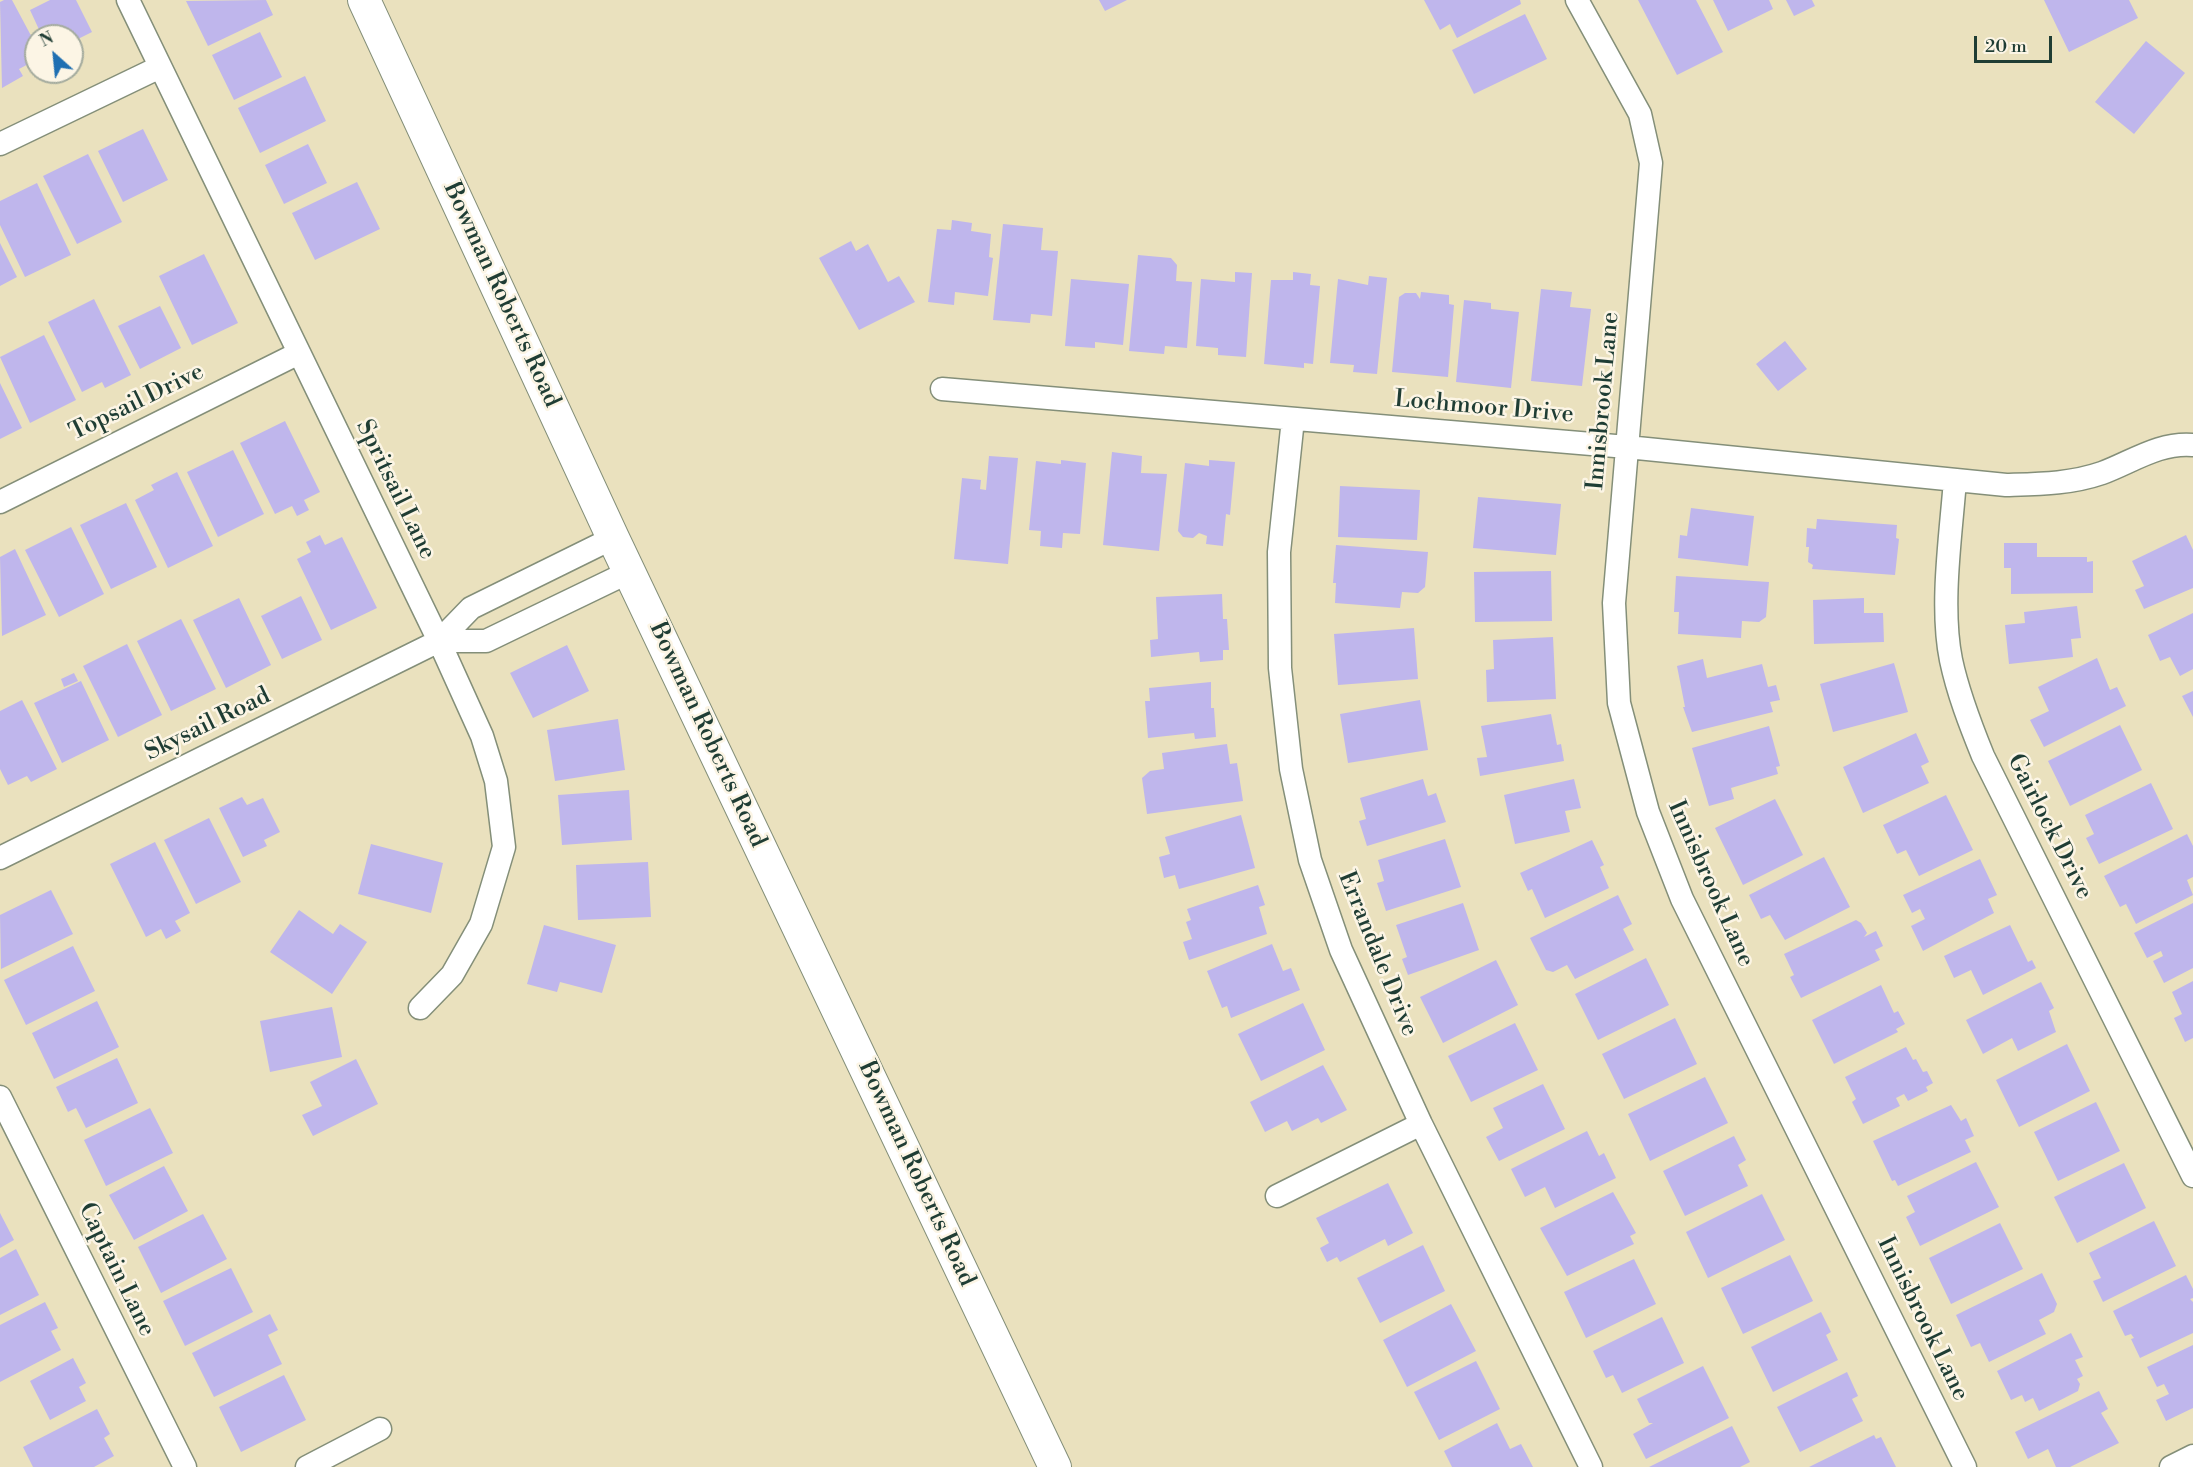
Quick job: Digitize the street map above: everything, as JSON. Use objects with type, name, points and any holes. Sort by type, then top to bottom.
[{"type":"street","name":"Spritsail Lane","points":[[128,0],[439,641],[482,736],[496,782],[504,847],[482,924],[452,975],[420,1008]]},
{"type":"street","name":"Bowman Roberts Road","points":[[364,0],[613,538],[1055,1467]]},
{"type":"street","name":"Innisbrook Lane","points":[[1577,0],[1640,114],[1651,163],[1614,603],[1619,703],[1648,812],[1682,899],[1965,1467]]},
{"type":"street","points":[[0,144],[160,67]]},
{"type":"street","name":"Topsail Drive","points":[[0,502],[299,353]]},
{"type":"street","name":"Lochmoor Drive","points":[[942,389],[1627,447],[2006,485],[2057,484],[2101,473],[2157,449],[2178,444],[2193,445]]},
{"type":"street","name":"Errandale Drive","points":[[1293,418],[1278,552],[1280,668],[1291,769],[1310,861],[1341,950],[1421,1124],[1591,1467]]},
{"type":"street","name":"Gairlock Drive","points":[[1955,480],[1947,598],[1950,657],[1963,706],[1983,756],[2193,1176]]},
{"type":"street","name":"Skysail Road","points":[[0,858],[439,641],[471,608],[613,538]]},
{"type":"street","name":"Skysail Road","points":[[439,641],[486,641],[630,572]]},
{"type":"street","name":"Captain Lane","points":[[0,1097],[185,1467]]},
{"type":"street","points":[[1277,1196],[1421,1124]]},
{"type":"street","points":[[307,1467],[380,1429]]},
{"type":"street","points":[[2171,1467],[2193,1456]]},
{"type":"building","points":[[12,0],[25,24],[24,66],[19,69],[23,76],[2,88],[0,2]]},
{"type":"building","points":[[50,0],[76,0],[92,32],[84,36],[84,24],[36,24],[30,10]]},
{"type":"building","points":[[266,0],[273,15],[208,46],[186,1]]},
{"type":"building","points":[[1099,0],[1127,0],[1105,11]]},
{"type":"building","points":[[1424,0],[1520,0],[1521,4],[1457,38],[1450,24],[1440,30]]},
{"type":"building","points":[[1638,0],[1696,0],[1723,52],[1677,75]]},
{"type":"building","points":[[1713,0],[1769,0],[1773,9],[1728,31]]},
{"type":"building","points":[[1786,0],[1812,0],[1815,6],[1794,16]]},
{"type":"building","points":[[2044,0],[2129,0],[2138,18],[2069,52]]},
{"type":"building","points":[[1525,14],[1547,59],[1474,94],[1452,50]]},
{"type":"building","points":[[260,32],[282,77],[234,100],[212,55]]},
{"type":"building","points":[[2146,41],[2185,73],[2134,134],[2095,102]]},
{"type":"building","points":[[305,76],[326,121],[260,153],[238,108]]},
{"type":"building","points":[[143,129],[168,180],[123,202],[98,151]]},
{"type":"building","points":[[308,144],[327,183],[284,204],[265,165]]},
{"type":"building","points":[[88,154],[122,222],[77,244],[43,176]]},
{"type":"building","points":[[357,182],[380,229],[315,260],[292,213]]},
{"type":"building","points":[[37,183],[71,255],[25,277],[0,225],[0,201]]},
{"type":"building","points":[[952,220],[972,223],[971,231],[991,234],[989,257],[993,258],[988,296],[955,292],[954,305],[928,302],[937,229],[951,230]]},
{"type":"building","points":[[1003,224],[1043,228],[1041,250],[1058,251],[1052,316],[1031,314],[1030,323],[993,320]]},
{"type":"building","points":[[851,241],[856,251],[868,244],[888,282],[899,276],[915,302],[859,330],[819,258]]},
{"type":"building","points":[[0,243],[17,277],[0,286]]},
{"type":"building","points":[[204,254],[238,323],[192,345],[159,276]]},
{"type":"building","points":[[1138,255],[1171,258],[1177,265],[1176,281],[1192,282],[1187,348],[1165,346],[1164,354],[1129,351]]},
{"type":"building","points":[[1235,272],[1252,273],[1246,357],[1218,355],[1218,348],[1196,346],[1201,279],[1235,282]]},
{"type":"building","points":[[1293,272],[1311,274],[1310,285],[1320,286],[1313,364],[1304,363],[1304,368],[1264,364],[1271,280],[1293,280]]},
{"type":"building","points":[[1369,276],[1387,278],[1377,374],[1353,372],[1354,365],[1330,363],[1338,279],[1368,285]]},
{"type":"building","points":[[1071,279],[1129,284],[1123,345],[1095,342],[1095,348],[1065,346]]},
{"type":"building","points":[[1541,289],[1572,292],[1570,307],[1591,309],[1582,386],[1531,381]]},
{"type":"building","points":[[1421,292],[1449,295],[1449,304],[1454,305],[1448,377],[1392,372],[1399,297],[1405,293],[1416,293],[1420,299]]},
{"type":"building","points":[[94,299],[131,375],[105,388],[102,382],[82,392],[48,322]]},
{"type":"building","points":[[1464,300],[1491,303],[1491,309],[1519,312],[1511,388],[1456,382]]},
{"type":"building","points":[[160,306],[181,348],[140,369],[118,326]]},
{"type":"building","points":[[44,335],[76,400],[30,423],[0,357]]},
{"type":"building","points":[[1785,341],[1807,369],[1778,391],[1756,364]]},
{"type":"building","points":[[0,383],[22,428],[0,439]]},
{"type":"building","points":[[285,421],[320,492],[304,500],[309,510],[297,516],[292,506],[275,514],[240,443]]},
{"type":"building","points":[[233,450],[264,514],[218,537],[187,472]]},
{"type":"building","points":[[1112,452],[1142,456],[1141,473],[1167,474],[1159,551],[1103,545]]},
{"type":"building","points":[[989,456],[1018,458],[1008,564],[954,559],[962,478],[981,480],[980,489],[986,490]]},
{"type":"building","points":[[1061,460],[1086,463],[1080,534],[1063,533],[1062,548],[1040,546],[1041,531],[1029,530],[1036,461],[1061,464]]},
{"type":"building","points":[[1209,460],[1235,462],[1230,515],[1226,514],[1223,546],[1206,544],[1207,536],[1199,533],[1193,538],[1183,537],[1178,531],[1185,463],[1209,466]]},
{"type":"building","points":[[177,472],[213,546],[168,568],[135,500],[154,490],[151,485]]},
{"type":"building","points":[[1340,486],[1420,490],[1417,540],[1338,537]]},
{"type":"building","points":[[1478,497],[1561,504],[1556,555],[1473,548]]},
{"type":"building","points":[[126,503],[157,567],[111,589],[80,525]]},
{"type":"building","points":[[1691,508],[1754,516],[1748,566],[1678,558],[1680,535],[1687,536]]},
{"type":"building","points":[[1817,519],[1897,525],[1896,538],[1899,539],[1895,575],[1812,569],[1813,565],[1808,562],[1809,547],[1806,547],[1807,528],[1816,529]]},
{"type":"building","points":[[71,527],[104,594],[59,617],[25,550]]},
{"type":"building","points":[[320,535],[325,545],[342,537],[377,608],[331,630],[297,559],[311,552],[306,542]]},
{"type":"building","points":[[2186,535],[2193,550],[2193,588],[2144,609],[2135,590],[2144,586],[2132,561]]},
{"type":"building","points":[[2004,543],[2037,543],[2037,557],[2087,557],[2087,562],[2093,561],[2093,593],[2011,594],[2011,568],[2004,568]]},
{"type":"building","points":[[1336,545],[1428,552],[1425,587],[1418,593],[1402,592],[1400,608],[1335,603],[1336,583],[1333,583]]},
{"type":"building","points":[[15,549],[46,615],[2,636],[0,557]]},
{"type":"building","points":[[1551,571],[1552,621],[1475,622],[1474,572]]},
{"type":"building","points":[[1676,576],[1769,582],[1766,617],[1759,622],[1742,621],[1741,638],[1678,634],[1679,612],[1674,612]]},
{"type":"building","points":[[1222,594],[1223,619],[1227,619],[1229,650],[1223,650],[1223,660],[1200,662],[1199,652],[1151,657],[1150,640],[1158,639],[1156,597]]},
{"type":"building","points":[[301,596],[322,640],[282,659],[261,616]]},
{"type":"building","points":[[239,598],[271,665],[226,688],[193,620]]},
{"type":"building","points":[[1864,598],[1864,613],[1883,613],[1884,642],[1814,644],[1813,600]]},
{"type":"building","points":[[2077,606],[2081,638],[2071,639],[2073,657],[2009,664],[2005,625],[2025,623],[2024,612]]},
{"type":"building","points":[[2193,613],[2193,669],[2180,676],[2170,657],[2160,661],[2148,635]]},
{"type":"building","points":[[181,619],[216,689],[171,711],[137,641]]},
{"type":"building","points":[[1414,628],[1418,679],[1338,685],[1334,634]]},
{"type":"building","points":[[1553,637],[1556,699],[1487,702],[1486,670],[1494,669],[1493,640]]},
{"type":"building","points":[[127,644],[162,715],[118,737],[83,666]]},
{"type":"building","points":[[567,645],[589,691],[533,718],[510,673]]},
{"type":"building","points":[[2097,658],[2110,690],[2117,687],[2126,706],[2044,747],[2030,720],[2049,711],[2038,687]]},
{"type":"building","points":[[1703,659],[1707,678],[1762,664],[1768,687],[1776,685],[1780,700],[1770,702],[1773,712],[1692,732],[1683,707],[1685,707],[1677,666]]},
{"type":"building","points":[[1894,663],[1908,712],[1833,732],[1820,684]]},
{"type":"building","points":[[74,673],[78,681],[64,687],[61,679]]},
{"type":"building","points":[[81,681],[109,740],[62,763],[34,703]]},
{"type":"building","points":[[1211,682],[1211,708],[1214,708],[1216,737],[1195,739],[1194,733],[1148,738],[1145,701],[1150,701],[1149,688]]},
{"type":"building","points":[[2193,691],[2193,717],[2182,696]]},
{"type":"building","points":[[22,700],[57,769],[31,782],[27,776],[8,785],[0,769],[0,711]]},
{"type":"building","points":[[1420,700],[1428,750],[1348,763],[1340,714]]},
{"type":"building","points":[[1551,714],[1557,745],[1561,744],[1564,761],[1480,776],[1477,758],[1487,757],[1481,726]]},
{"type":"building","points":[[618,719],[625,770],[555,781],[547,730]]},
{"type":"building","points":[[2120,725],[2142,770],[2070,806],[2048,761]]},
{"type":"building","points":[[1769,726],[1780,766],[1776,767],[1778,774],[1731,788],[1734,799],[1709,806],[1692,748]]},
{"type":"building","points":[[1916,733],[1929,762],[1921,766],[1929,783],[1863,813],[1843,767]]},
{"type":"building","points":[[1227,744],[1230,764],[1237,763],[1243,801],[1147,814],[1142,778],[1150,771],[1164,769],[1162,753]]},
{"type":"building","points":[[1423,779],[1428,796],[1436,793],[1446,822],[1367,846],[1359,821],[1366,819],[1360,798]]},
{"type":"building","points":[[1574,779],[1581,808],[1565,811],[1570,832],[1515,844],[1504,795]]},
{"type":"building","points":[[2151,783],[2173,829],[2099,864],[2086,838],[2094,834],[2085,815]]},
{"type":"building","points":[[629,790],[632,840],[562,845],[558,795]]},
{"type":"building","points":[[1946,795],[1973,850],[1919,876],[1906,850],[1897,854],[1883,825]]},
{"type":"building","points":[[242,797],[247,805],[263,798],[280,832],[264,840],[267,846],[243,857],[219,808]]},
{"type":"building","points":[[1775,799],[1803,855],[1743,885],[1715,828]]},
{"type":"building","points":[[1241,815],[1255,868],[1179,889],[1175,875],[1164,878],[1159,857],[1170,854],[1165,837]]},
{"type":"building","points":[[209,818],[241,882],[196,904],[164,840]]},
{"type":"building","points":[[2187,834],[2193,846],[2193,877],[2187,880],[2193,895],[2136,924],[2126,904],[2120,907],[2104,876]]},
{"type":"building","points":[[1445,839],[1461,887],[1386,911],[1377,883],[1384,881],[1378,860]]},
{"type":"building","points":[[1592,840],[1604,865],[1600,867],[1609,888],[1545,918],[1532,889],[1528,891],[1520,873]]},
{"type":"building","points":[[155,842],[190,913],[175,921],[181,931],[166,939],[161,929],[146,937],[110,864]]},
{"type":"building","points":[[371,844],[443,863],[431,913],[358,894]]},
{"type":"building","points":[[1824,857],[1850,907],[1785,940],[1770,915],[1761,919],[1749,895]]},
{"type":"building","points":[[1980,859],[1997,895],[1988,899],[1994,913],[1923,951],[1911,926],[1925,919],[1920,909],[1912,913],[1903,895]]},
{"type":"building","points":[[648,862],[651,917],[578,920],[576,865]]},
{"type":"building","points":[[1258,885],[1265,905],[1259,907],[1267,934],[1189,960],[1183,942],[1192,939],[1186,922],[1191,920],[1187,909]]},
{"type":"building","points":[[51,890],[73,934],[1,969],[0,915]]},
{"type":"building","points":[[1618,895],[1632,924],[1623,929],[1634,950],[1575,979],[1567,965],[1553,972],[1546,970],[1530,938]]},
{"type":"building","points":[[1463,903],[1479,950],[1408,975],[1402,959],[1407,957],[1396,925]]},
{"type":"building","points":[[2193,903],[2193,968],[2164,983],[2153,961],[2163,956],[2161,951],[2147,958],[2134,933]]},
{"type":"building","points":[[299,910],[333,934],[340,924],[367,942],[332,994],[270,952]]},
{"type":"building","points":[[1856,920],[1861,923],[1867,933],[1864,937],[1876,931],[1883,946],[1875,950],[1880,960],[1801,998],[1790,977],[1794,975],[1784,954]]},
{"type":"building","points":[[544,925],[616,945],[602,993],[560,982],[557,992],[527,984]]},
{"type":"building","points":[[2010,925],[2028,962],[2032,960],[2036,968],[1983,995],[1971,970],[1954,978],[1944,956]]},
{"type":"building","points":[[1272,944],[1283,971],[1291,968],[1300,990],[1231,1018],[1227,1006],[1222,1008],[1207,971]]},
{"type":"building","points":[[73,946],[95,991],[26,1025],[4,980]]},
{"type":"building","points":[[1646,958],[1669,1005],[1598,1040],[1575,994]]},
{"type":"building","points":[[1496,960],[1518,1005],[1443,1043],[1420,997]]},
{"type":"building","points":[[2193,981],[2193,1038],[2185,1042],[2174,1018],[2182,1014],[2172,992]]},
{"type":"building","points":[[2041,982],[2054,1008],[2049,1011],[2056,1032],[2018,1051],[2012,1038],[1983,1054],[1966,1020]]},
{"type":"building","points":[[1881,985],[1894,1013],[1898,1011],[1905,1024],[1896,1029],[1898,1032],[1834,1064],[1812,1020]]},
{"type":"building","points":[[97,1001],[119,1047],[54,1079],[32,1033]]},
{"type":"building","points":[[1303,1003],[1325,1050],[1261,1081],[1238,1034]]},
{"type":"building","points":[[332,1007],[342,1057],[270,1072],[260,1021]]},
{"type":"building","points":[[1675,1018],[1697,1064],[1624,1099],[1602,1054]]},
{"type":"building","points":[[1515,1023],[1538,1070],[1471,1102],[1448,1056]]},
{"type":"building","points":[[2067,1044],[2090,1091],[2019,1127],[1996,1080]]},
{"type":"building","points":[[1906,1047],[1923,1072],[1927,1071],[1933,1083],[1926,1087],[1928,1091],[1908,1101],[1904,1094],[1896,1098],[1900,1106],[1863,1124],[1852,1102],[1856,1099],[1845,1077]]},
{"type":"building","points":[[117,1058],[138,1103],[86,1128],[76,1108],[68,1112],[56,1087]]},
{"type":"building","points":[[356,1059],[378,1104],[313,1136],[302,1115],[322,1106],[310,1082]]},
{"type":"building","points":[[1323,1065],[1347,1110],[1321,1123],[1318,1118],[1292,1131],[1287,1121],[1265,1132],[1250,1102]]},
{"type":"building","points":[[1705,1077],[1728,1123],[1650,1161],[1628,1114]]},
{"type":"building","points":[[1543,1084],[1565,1129],[1499,1161],[1486,1137],[1503,1128],[1493,1108]]},
{"type":"building","points":[[2096,1102],[2120,1151],[2058,1181],[2034,1132]]},
{"type":"building","points":[[1951,1105],[1961,1121],[1966,1118],[1974,1136],[1965,1140],[1971,1152],[1898,1186],[1895,1180],[1892,1181],[1873,1141]]},
{"type":"building","points":[[150,1108],[173,1153],[106,1186],[84,1140]]},
{"type":"building","points":[[1587,1131],[1599,1156],[1604,1153],[1616,1178],[1555,1208],[1545,1187],[1525,1197],[1511,1169]]},
{"type":"building","points":[[1734,1136],[1746,1160],[1738,1165],[1748,1186],[1685,1216],[1663,1171]]},
{"type":"building","points":[[1976,1162],[1999,1207],[1920,1246],[1906,1217],[1915,1212],[1907,1196]]},
{"type":"building","points":[[2124,1163],[2146,1208],[2077,1243],[2054,1197]]},
{"type":"building","points":[[164,1166],[188,1211],[134,1240],[109,1195]]},
{"type":"building","points":[[1388,1183],[1413,1233],[1388,1246],[1385,1239],[1340,1262],[1337,1257],[1327,1262],[1320,1248],[1329,1243],[1316,1218]]},
{"type":"building","points":[[1613,1192],[1636,1233],[1630,1236],[1634,1244],[1567,1276],[1540,1228]]},
{"type":"building","points":[[1762,1194],[1785,1240],[1708,1278],[1686,1232]]},
{"type":"building","points":[[0,1213],[14,1240],[0,1248]]},
{"type":"building","points":[[203,1214],[227,1259],[161,1293],[138,1247]]},
{"type":"building","points":[[2154,1221],[2176,1266],[2103,1302],[2093,1281],[2101,1278],[2089,1253]]},
{"type":"building","points":[[2000,1223],[2023,1269],[1951,1304],[1929,1258]]},
{"type":"building","points":[[1423,1245],[1445,1291],[1380,1323],[1357,1278]]},
{"type":"building","points":[[16,1249],[39,1295],[0,1315],[0,1258]]},
{"type":"building","points":[[1790,1255],[1813,1301],[1743,1334],[1721,1288]]},
{"type":"building","points":[[1634,1259],[1656,1304],[1586,1338],[1564,1292]]},
{"type":"building","points":[[231,1268],[253,1312],[185,1346],[163,1301]]},
{"type":"building","points":[[2042,1273],[2057,1304],[2054,1312],[2039,1320],[2046,1334],[1989,1362],[1980,1343],[1971,1347],[1956,1315]]},
{"type":"building","points":[[2186,1275],[2193,1289],[2193,1298],[2190,1299],[2193,1302],[2193,1333],[2140,1358],[2131,1339],[2134,1338],[2131,1334],[2125,1336],[2113,1311]]},
{"type":"building","points":[[45,1302],[58,1328],[51,1331],[61,1350],[0,1382],[0,1325]]},
{"type":"building","points":[[1451,1304],[1476,1351],[1407,1387],[1383,1340]]},
{"type":"building","points":[[1821,1312],[1831,1332],[1826,1335],[1838,1360],[1773,1392],[1751,1347]]},
{"type":"building","points":[[270,1314],[278,1330],[268,1335],[282,1364],[214,1397],[192,1353]]},
{"type":"building","points":[[1662,1317],[1684,1363],[1622,1393],[1613,1375],[1606,1378],[1593,1351]]},
{"type":"building","points":[[2071,1333],[2083,1357],[2075,1360],[2083,1376],[2077,1379],[2080,1384],[2078,1391],[2039,1411],[2033,1398],[2025,1402],[2022,1395],[2011,1400],[1997,1371]]},
{"type":"building","points":[[2193,1345],[2193,1408],[2166,1421],[2156,1400],[2169,1394],[2164,1384],[2157,1387],[2147,1367]]},
{"type":"building","points":[[73,1358],[86,1383],[79,1387],[86,1401],[50,1420],[30,1381]]},
{"type":"building","points":[[1476,1361],[1500,1409],[1439,1440],[1414,1392]]},
{"type":"building","points":[[1703,1366],[1729,1418],[1646,1459],[1633,1434],[1653,1423],[1649,1423],[1637,1399]]},
{"type":"building","points":[[1847,1372],[1858,1396],[1852,1399],[1863,1421],[1800,1452],[1777,1407]]},
{"type":"building","points":[[284,1375],[306,1420],[241,1452],[219,1407]]},
{"type":"building","points":[[2099,1391],[2108,1409],[2101,1413],[2119,1443],[2070,1467],[2056,1467],[2048,1449],[2028,1459],[2015,1432]]},
{"type":"building","points":[[97,1409],[110,1434],[104,1438],[114,1456],[94,1467],[33,1467],[23,1447]]},
{"type":"building","points":[[1497,1423],[1510,1449],[1521,1444],[1533,1467],[1452,1467],[1444,1451]]},
{"type":"building","points":[[1732,1426],[1750,1462],[1740,1467],[1649,1467]]},
{"type":"building","points":[[1874,1435],[1876,1439],[1881,1437],[1896,1467],[1809,1467]]}]
